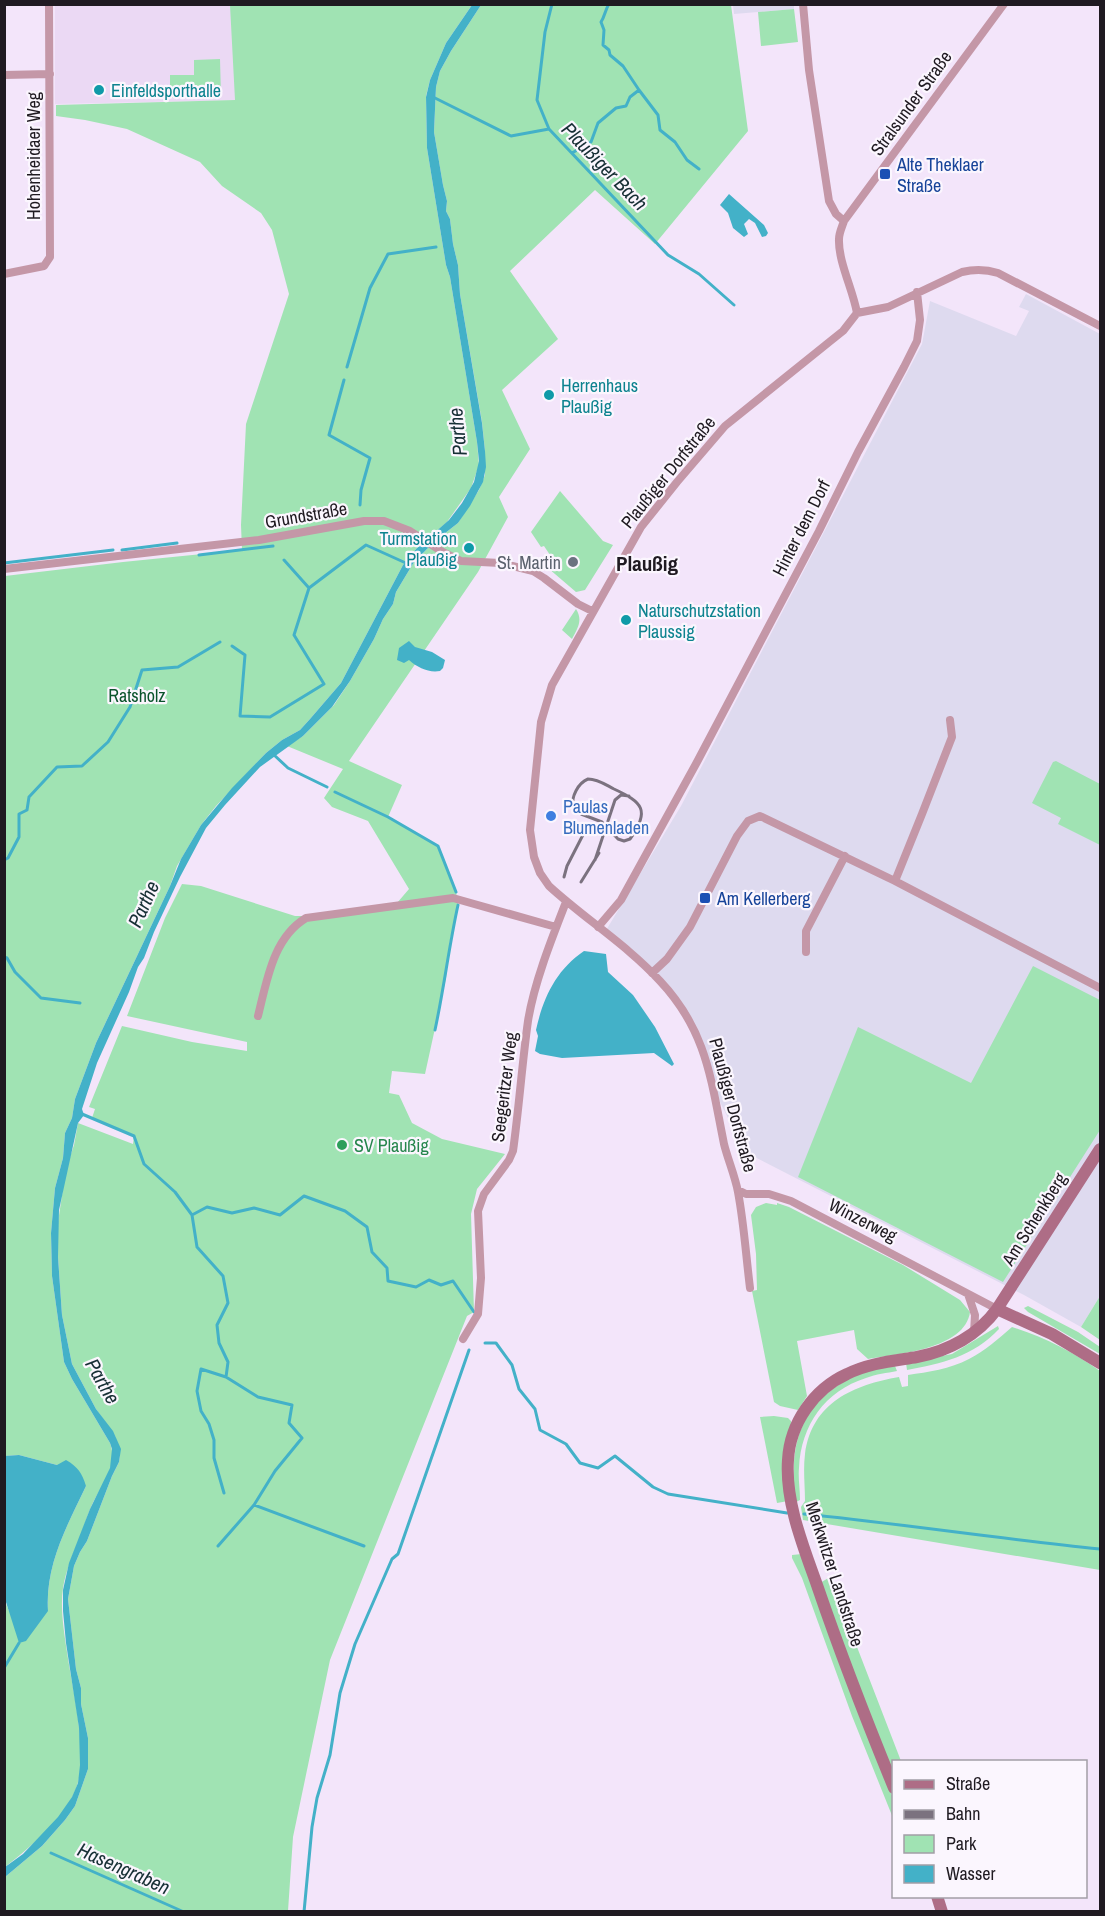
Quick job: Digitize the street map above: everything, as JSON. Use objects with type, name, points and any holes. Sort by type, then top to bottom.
[{"type":"street","name":"Hohenheidaer Weg","points":[[4,274],[44,266],[50,257],[49,4]]},
{"type":"street","points":[[803,4],[809,70],[829,201],[836,214],[844,221],[839,237],[839,249],[854,298],[856,313],[881,309],[962,272],[974,269],[998,273],[1101,326]]},
{"type":"street","name":"Stralsunder Straße","points":[[844,221],[1004,4]]},
{"type":"street","points":[[4,75],[50,74]]},
{"type":"street","name":"Hinter dem Dorf","points":[[598,927],[621,900],[692,772],[904,367],[917,340],[920,291]]},
{"type":"street","name":"Plaußiger Dorfstraße","points":[[750,1288],[738,1190],[725,1148],[703,1049],[694,1029],[671,993],[634,955],[549,886],[540,873],[534,857],[530,830],[531,808],[541,722],[552,685],[641,527],[710,441],[725,426],[843,331],[856,313]]},
{"type":"street","name":"Grundstraße","points":[[4,569],[259,540],[364,521],[390,522],[461,561],[500,563],[532,571],[578,604],[592,611]]},
{"type":"street","points":[[895,881],[951,737],[950,720]]},
{"type":"street","points":[[652,973],[667,958],[690,927],[737,836],[748,821],[760,816],[895,881],[1101,988]]},
{"type":"street","points":[[806,952],[806,931],[845,856]]},
{"type":"street","points":[[258,1016],[276,952],[294,926],[306,918],[453,898],[556,927]]},
{"type":"street","name":"Seegeritzer Weg","points":[[463,1339],[478,1314],[481,1278],[478,1211],[484,1194],[509,1160],[513,1150],[529,1020],[535,992],[566,902]]},
{"type":"street","name":"Am Schenkberg","points":[[998,1309],[1101,1149]]},
{"type":"street","name":"Winzerweg","points":[[738,1190],[746,1194],[769,1194],[790,1201],[998,1309]]},
{"type":"street","points":[[968,1294],[975,1315],[975,1332]]},
{"type":"street","points":[[998,1309],[1052,1334],[1101,1363]]},
{"type":"street","name":"Merkwitzer Landstraße","points":[[892,1783],[827,1616],[804,1550],[788,1476],[791,1441],[800,1419],[816,1396],[834,1380],[859,1368],[932,1353],[948,1347],[975,1332],[998,1309]]},
{"type":"shaded area","points":[[55,5],[267,5],[243,100],[55,104]]},
{"type":"shaded area","points":[[733,5],[794,5],[794,9],[734,14]]},
{"type":"shaded area","points":[[1026,294],[1100,334],[1100,1296],[1081,1327],[1024,1295],[745,1152],[713,1088],[703,1049],[671,993],[605,932],[681,806],[922,344],[930,301],[1016,336],[1029,311],[1019,307]]},
{"type":"green space","name":"Ratsholz","points":[[230,5],[472,5],[446,43],[430,80],[426,96],[427,148],[446,265],[450,277],[479,465],[471,488],[447,522],[417,548],[403,565],[341,683],[300,730],[282,740],[266,753],[201,825],[177,866],[170,886],[96,1043],[75,1099],[72,1118],[65,1133],[63,1158],[55,1188],[51,1233],[52,1276],[64,1362],[110,1443],[112,1460],[70,1562],[62,1596],[62,1612],[80,1742],[79,1777],[70,1802],[54,1823],[5,1867],[4,1599],[9,1611],[48,1611],[48,1594],[54,1562],[65,1531],[86,1486],[57,1465],[19,1455],[5,1456],[5,576],[242,550],[246,424],[289,294],[272,230],[261,213],[222,186],[200,162],[127,129],[56,116],[56,105],[235,100]]},
{"type":"green space","points":[[481,5],[731,5],[748,131],[655,244],[595,190],[510,271],[558,339],[502,390],[530,449],[499,497],[508,517],[478,572],[349,761],[402,785],[388,817],[438,846],[456,892],[458,905],[450,940],[446,978],[425,1074],[392,1071],[389,1093],[399,1095],[412,1123],[442,1139],[505,1154],[477,1189],[471,1214],[474,1312],[467,1316],[330,1660],[293,1837],[288,1911],[5,1912],[5,1877],[42,1846],[65,1820],[75,1806],[88,1769],[88,1738],[81,1704],[81,1688],[76,1669],[68,1599],[74,1566],[87,1541],[119,1462],[120,1454],[115,1436],[96,1409],[72,1364],[62,1315],[58,1222],[66,1169],[78,1123],[133,1144],[134,1136],[92,1118],[95,1109],[89,1107],[122,1026],[192,1042],[247,1051],[247,1042],[127,1016],[165,918],[182,884],[201,886],[295,916],[397,903],[409,889],[368,821],[332,807],[324,798],[343,769],[287,746],[303,736],[334,705],[374,639],[393,604],[396,592],[414,562],[458,523],[479,490],[485,475],[482,422],[460,294],[458,265],[450,219],[446,211],[447,201],[434,132],[436,87],[440,71]]},
{"type":"green space","points":[[794,9],[798,42],[761,46],[758,12]]},
{"type":"green space","points":[[220,59],[221,96],[170,98],[170,75],[194,75],[194,60]]},
{"type":"green space","points":[[560,491],[603,541],[613,545],[585,590],[576,592],[541,562],[550,555],[544,546],[541,547],[531,532]]},
{"type":"green space","points":[[576,609],[579,620],[578,628],[572,639],[562,630]]},
{"type":"green space","points":[[1056,761],[1100,784],[1100,845],[1058,824],[1061,818],[1032,803],[1053,762]]},
{"type":"green space","points":[[1033,966],[1100,1000],[1100,1130],[1003,1282],[798,1177],[858,1027],[971,1083]]},
{"type":"green space","points":[[766,1203],[777,1205],[777,1203],[789,1207],[903,1265],[960,1300],[970,1312],[965,1324],[956,1334],[928,1348],[868,1359],[857,1349],[854,1330],[797,1341],[807,1396],[798,1410],[780,1406],[774,1402],[752,1291],[757,1290],[756,1254],[751,1215],[756,1207]]},
{"type":"green space","points":[[1100,1296],[1100,1340],[1081,1327]]},
{"type":"green space","points":[[1028,1306],[1078,1332],[1100,1347],[1100,1354],[1028,1312],[1024,1308]]},
{"type":"green space","points":[[998,1326],[999,1329],[989,1338],[968,1352],[944,1362],[907,1370],[906,1363],[952,1354]]},
{"type":"green space","points":[[1012,1327],[1058,1346],[1100,1371],[1100,1570],[803,1520],[801,1507],[805,1501],[805,1454],[809,1436],[816,1421],[826,1409],[851,1391],[882,1380],[899,1377],[902,1387],[908,1386],[908,1375],[939,1370],[975,1356]]},
{"type":"green space","points":[[895,1366],[897,1371],[851,1384],[827,1401],[818,1412],[810,1424],[801,1452],[800,1500],[796,1502],[795,1450],[805,1420],[814,1406],[854,1376],[871,1370]]},
{"type":"green space","points":[[760,1417],[788,1418],[791,1421],[788,1501],[777,1503]]},
{"type":"green space","points":[[802,1554],[892,1795],[892,1816],[852,1716],[792,1555]]},
{"type":"green space","points":[[830,1577],[901,1760],[892,1760],[892,1775],[820,1583]]},
{"type":"water","points":[[472,5],[481,5],[440,71],[436,87],[434,132],[447,201],[446,211],[450,219],[458,265],[460,294],[482,423],[486,467],[483,482],[458,523],[414,562],[396,592],[393,604],[374,639],[332,707],[303,736],[260,767],[206,828],[154,932],[97,1063],[82,1109],[84,1115],[78,1123],[59,1210],[58,1257],[62,1315],[72,1364],[96,1409],[113,1431],[121,1449],[119,1462],[87,1541],[74,1566],[68,1599],[76,1669],[81,1688],[81,1704],[88,1738],[88,1769],[75,1806],[65,1820],[42,1846],[5,1877],[5,1867],[23,1854],[58,1817],[72,1797],[78,1783],[79,1728],[66,1643],[63,1590],[69,1563],[90,1509],[110,1468],[112,1449],[64,1362],[52,1276],[51,1233],[55,1188],[63,1158],[65,1133],[96,1043],[181,859],[201,825],[266,753],[282,740],[300,730],[341,683],[403,565],[417,548],[449,520],[474,482],[479,461],[477,442],[427,148],[426,97],[430,80],[446,43]]},
{"type":"water","points":[[729,194],[764,225],[768,233],[766,236],[762,237],[755,223],[749,219],[744,224],[748,234],[744,237],[733,228],[728,213],[720,205]]},
{"type":"water","points":[[409,641],[415,647],[432,652],[445,660],[443,668],[440,671],[428,671],[409,660],[404,663],[397,660],[399,648]]},
{"type":"water","points":[[584,951],[606,954],[608,972],[633,995],[655,1027],[674,1064],[672,1066],[654,1053],[562,1058],[535,1051],[538,1036],[536,1030],[547,996],[558,976]]},
{"type":"water","points":[[19,1455],[57,1465],[66,1460],[79,1471],[86,1486],[65,1531],[54,1562],[48,1594],[48,1611],[26,1641],[19,1643],[5,1599],[4,1456]]},
{"type":"waterway","points":[[549,129],[537,100],[545,32],[552,4]]},
{"type":"waterway","points":[[609,4],[601,22],[604,30],[603,45],[609,50],[610,55],[623,66],[639,90]]},
{"type":"waterway","points":[[572,153],[591,142],[598,123],[616,108],[626,106],[630,97],[639,90],[658,115],[660,130],[675,142],[687,160],[699,169]]},
{"type":"waterway","name":"Plaußiger Bach","points":[[433,97],[511,136],[549,129],[668,255],[699,274],[734,305]]},
{"type":"waterway","points":[[347,367],[370,288],[388,254],[436,247]]},
{"type":"waterway","points":[[344,380],[329,435],[370,458],[361,490],[360,505]]},
{"type":"waterway","points":[[122,550],[177,543]]},
{"type":"waterway","points":[[232,646],[245,655],[240,716],[270,717],[324,684],[294,635],[309,588],[366,545],[408,564]]},
{"type":"waterway","points":[[199,555],[273,546]]},
{"type":"waterway","points":[[4,563],[113,550]]},
{"type":"waterway","points":[[284,560],[309,588]]},
{"type":"waterway","points":[[4,860],[8,858],[19,837],[19,814],[27,810],[29,797],[57,767],[82,766],[108,742],[130,707],[142,670],[178,667],[220,642]]},
{"type":"waterway","points":[[273,754],[288,768],[327,787]]},
{"type":"waterway","points":[[335,792],[388,817],[438,846],[456,892]]},
{"type":"waterway","points":[[435,1030],[458,905]]},
{"type":"waterway","points":[[4,957],[7,958],[15,972],[41,998],[80,1003]]},
{"type":"waterway","points":[[82,1114],[134,1136],[144,1164],[175,1192],[192,1215],[207,1207],[232,1213],[254,1208],[280,1215],[304,1196],[345,1211],[367,1227],[372,1252],[387,1268],[388,1281],[416,1287],[429,1280],[441,1285],[453,1281],[474,1312]]},
{"type":"waterway","points":[[192,1215],[197,1247],[223,1276],[228,1303],[217,1325],[219,1343],[228,1362],[226,1377],[258,1397],[292,1405],[289,1423],[302,1438],[275,1471],[254,1505],[218,1546]]},
{"type":"waterway","points":[[485,1343],[496,1343],[512,1365],[519,1389],[535,1409],[540,1430],[566,1444],[580,1463],[598,1468],[615,1456],[653,1487],[668,1494],[787,1513]]},
{"type":"waterway","points":[[304,1912],[312,1827],[317,1798],[330,1755],[340,1693],[355,1644],[392,1559],[398,1554],[469,1350]]},
{"type":"waterway","points":[[224,1493],[214,1458],[214,1440],[209,1424],[201,1411],[197,1391],[201,1369],[226,1377]]},
{"type":"waterway","points":[[254,1505],[364,1546]]},
{"type":"waterway","points":[[804,1514],[1100,1549]]},
{"type":"waterway","points":[[4,1668],[19,1643]]},
{"type":"waterway","name":"Hasengraben","points":[[51,1853],[184,1912]]},
{"type":"railway","points":[[588,779],[602,783],[637,803],[642,814],[630,839],[624,841],[618,839],[602,822],[581,814],[573,807],[576,791],[588,779]]},
{"type":"railway","points":[[595,860],[615,800],[621,795],[629,796]]},
{"type":"railway","points":[[564,877],[567,866],[586,829]]},
{"type":"railway","points":[[581,882],[599,853]]},
{"type":"place","name":"Einfeldsporthalle","points":[[99,90]]},
{"type":"place","name":"Alte Theklaer Straße","points":[[885,174]]},
{"type":"place","name":"Herrenhaus Plaußig","points":[[549,395]]},
{"type":"place","name":"Turmstation Plaußig","points":[[469,548]]},
{"type":"place","name":"St. Martin","points":[[573,562]]},
{"type":"place","name":"Naturschutzstation Plaussig","points":[[626,620]]},
{"type":"place","name":"Paulas Blumenladen","points":[[551,816]]},
{"type":"place","name":"Am Kellerberg","points":[[705,898]]},
{"type":"place","name":"SV Plaußig","points":[[342,1145]]},
{"type":"district","name":"Plaußig","points":[[647,563]]},
{"type":"water label","name":"Parthe","points":[[457,432]]},
{"type":"water label","name":"Parthe","points":[[143,904]]},
{"type":"water label","name":"Parthe","points":[[103,1381]]}]
